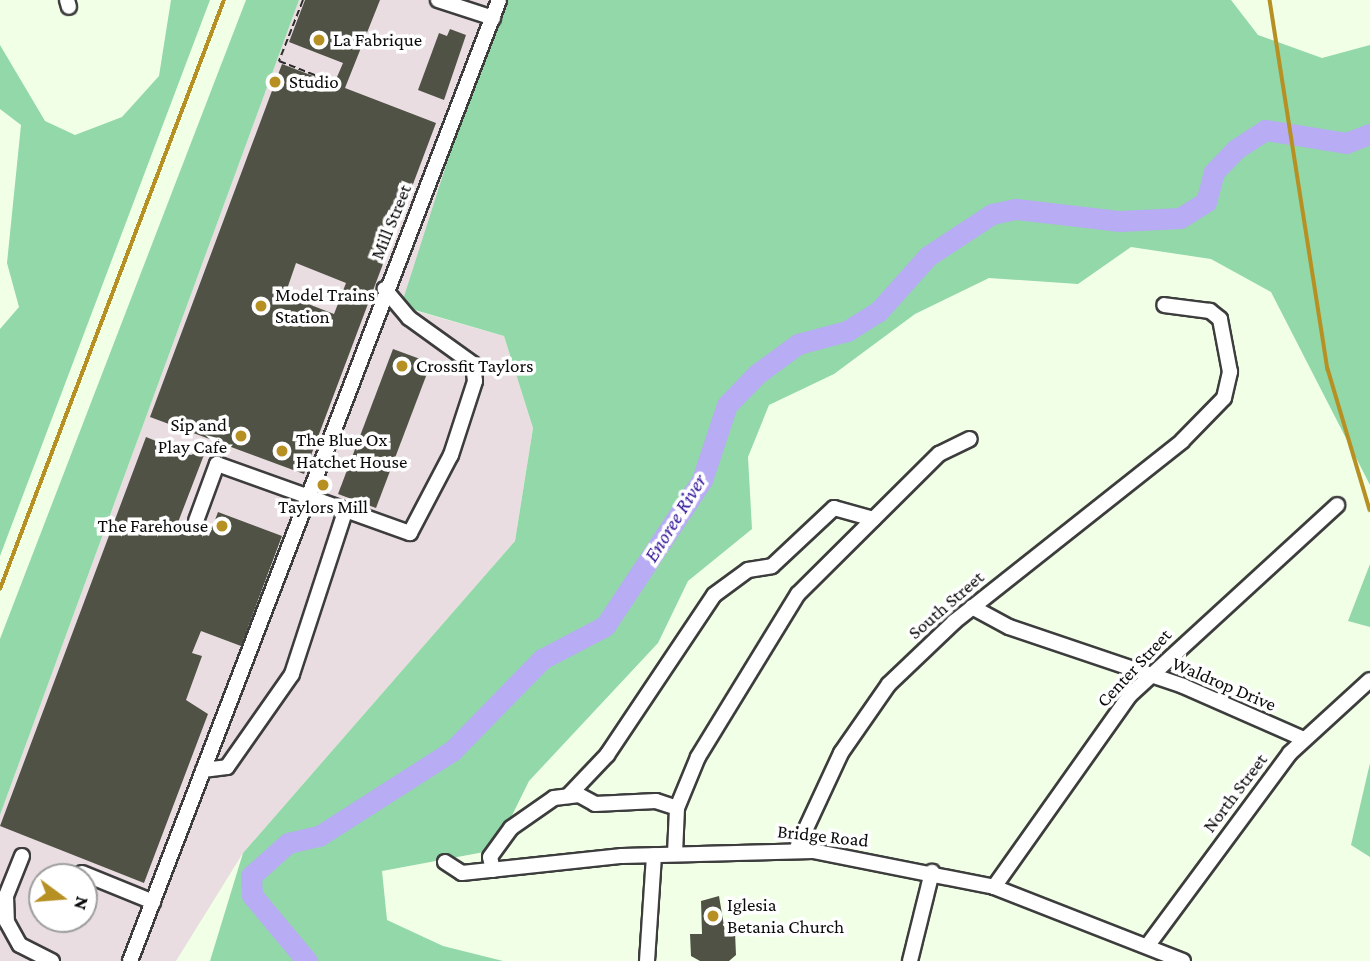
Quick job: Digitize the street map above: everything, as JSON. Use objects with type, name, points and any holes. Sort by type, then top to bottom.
[{"type":"street","points":[[438,0],[493,18]]},
{"type":"street","name":"Mill Street","points":[[130,961],[385,289],[499,0]]},
{"type":"street","points":[[196,521],[217,464],[305,499],[410,533],[451,455],[475,382],[473,364],[409,318],[385,289]]},
{"type":"street","name":"South Street","points":[[796,850],[828,776],[863,718],[972,607],[1182,440],[1224,398],[1230,372],[1220,319],[1210,311],[1164,305]]},
{"type":"street","points":[[675,854],[677,808],[698,757],[798,594],[939,454],[970,439]]},
{"type":"street","name":"Center Street","points":[[994,887],[1117,711],[1150,674],[1337,505]]},
{"type":"street","points":[[568,796],[607,755],[714,595],[748,570],[772,566],[834,508],[874,519]]},
{"type":"street","points":[[203,770],[227,767],[292,674],[345,512]]},
{"type":"street","name":"Waldrop Drive","points":[[972,607],[1009,627],[1150,674],[1304,739]]},
{"type":"street","name":"North Street","points":[[1148,945],[1304,739],[1370,680]]},
{"type":"street","points":[[493,870],[490,857],[511,828],[554,798],[568,796],[677,808]]},
{"type":"street","name":"Bridge Road","points":[[445,862],[462,873],[654,855],[796,850],[932,872],[994,887],[1148,945],[1183,961]]},
{"type":"street","points":[[647,961],[654,855]]},
{"type":"street","points":[[22,856],[6,896],[7,922],[20,944],[52,961]]},
{"type":"street","points":[[910,961],[932,872]]},
{"type":"street","points":[[98,880],[153,902]]},
{"type":"path","points":[[303,0],[279,61],[335,83]]},
{"type":"shaded area","name":"Taylors Mill","points":[[299,0],[499,0],[402,307],[504,336],[533,428],[515,541],[243,853],[176,961],[0,961],[0,815]]},
{"type":"green space","points":[[171,0],[210,0],[0,556],[0,329],[19,307],[7,263],[21,125],[0,109],[0,45],[45,121],[75,135],[122,117],[159,76]]},
{"type":"green space","points":[[246,0],[299,0],[0,815],[0,639]]},
{"type":"green space","points":[[499,0],[1231,0],[1258,35],[1322,58],[1370,45],[1370,485],[1271,292],[1211,259],[1131,247],[1078,284],[989,278],[915,314],[834,374],[769,405],[748,457],[752,529],[688,581],[658,643],[529,781],[495,850],[382,871],[387,920],[443,946],[503,961],[210,961],[243,853],[515,541],[533,428],[504,336],[401,306]]},
{"type":"green space","points":[[1370,564],[1370,627],[1348,621]]},
{"type":"green space","points":[[1370,763],[1370,857],[1351,845]]},
{"type":"building","points":[[305,0],[380,0],[345,88],[436,123],[304,474],[150,417],[282,64],[334,84],[343,63],[289,42]],"holes":[[[296,263],[346,283],[334,314],[285,295]]]},
{"type":"building","points":[[450,29],[466,35],[444,100],[418,90],[439,33],[447,36]]},
{"type":"building","points":[[393,349],[431,363],[376,508],[338,494]]},
{"type":"building","points":[[146,437],[191,455],[207,447],[177,525],[209,536],[218,512],[282,536],[241,646],[201,631],[192,653],[202,656],[186,700],[208,714],[144,883],[0,826]]},
{"type":"building","name":"Iglesia Betania Church","points":[[719,896],[725,932],[735,932],[736,955],[729,961],[700,961],[691,956],[690,934],[702,934],[701,901]]},
{"type":"waterway","name":"Enoree River","points":[[307,961],[252,895],[251,876],[288,843],[319,836],[452,751],[542,659],[605,626],[702,480],[727,405],[757,374],[798,344],[847,331],[878,312],[928,256],[992,214],[1016,209],[1120,221],[1180,218],[1206,202],[1214,172],[1236,149],[1265,130],[1346,143],[1370,134]]},
{"type":"railway","points":[[0,589],[224,0]]},
{"type":"railway","points":[[1270,0],[1328,369],[1370,510]]},
{"type":"place","name":"La Fabrique","points":[[319,40]]},
{"type":"place","name":"Studio","points":[[275,82]]},
{"type":"place","name":"Model Trains Station","points":[[261,306]]},
{"type":"place","name":"Crossfit Taylors","points":[[402,366]]},
{"type":"place","name":"Sip and Play Cafe","points":[[241,436]]},
{"type":"place","name":"The Blue Ox Hatchet House","points":[[282,451]]},
{"type":"place","name":"Taylors Mill","points":[[323,485]]},
{"type":"place","name":"The Farehouse","points":[[222,526]]},
{"type":"place","name":"Iglesia Betania Church","points":[[713,916]]}]
